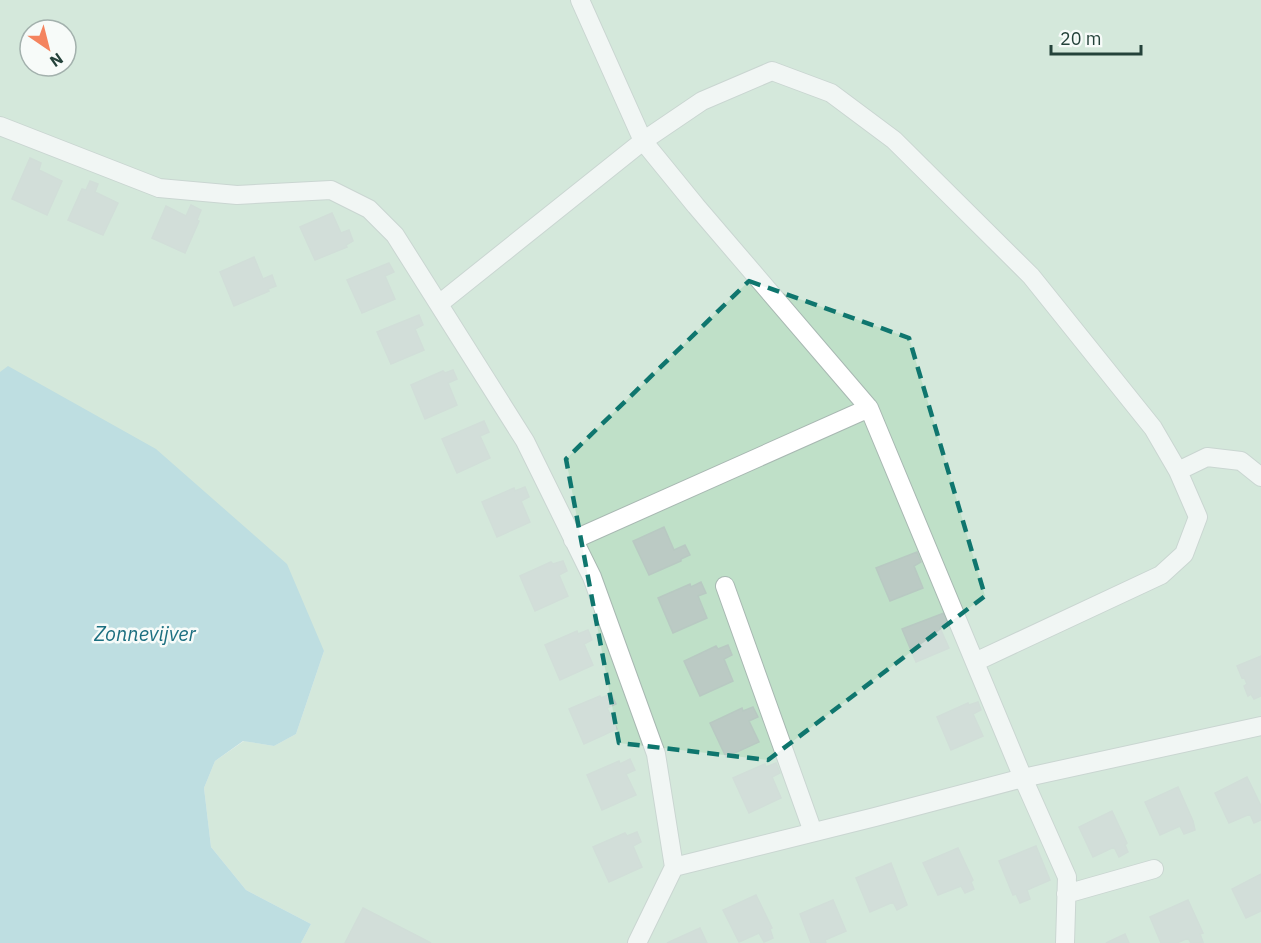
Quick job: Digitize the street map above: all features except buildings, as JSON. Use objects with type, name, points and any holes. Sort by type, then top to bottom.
[{"type":"lane","points":[[580,0],[643,141],[869,408],[1023,778],[1067,877],[1065,943]]},
{"type":"lane","points":[[438,304],[643,141],[702,101],[772,70],[831,93],[894,140],[1031,276],[1153,428],[1178,471],[1198,517],[1184,554],[1161,575],[975,662]]},
{"type":"lane","points":[[0,126],[159,188],[237,195],[331,190],[369,209],[395,235],[525,441],[591,577],[656,754],[674,867],[637,943]]},
{"type":"lane","points":[[573,540],[869,408]]},
{"type":"lane","points":[[1178,471],[1207,457],[1241,461],[1261,477]]},
{"type":"lane","points":[[725,586],[813,832]]},
{"type":"lane","points":[[674,867],[1023,778],[1261,726]]},
{"type":"lane","points":[[1066,894],[1154,869]]},
{"type":"highlighted area","points":[[749,281],[909,338],[985,596],[768,760],[619,743],[566,459]]},
{"type":"green space","points":[[0,0],[1261,0],[1261,943],[301,943],[311,924],[246,890],[211,847],[204,788],[215,761],[244,741],[274,746],[296,734],[324,651],[0,372]]},
{"type":"water","name":"Zonnevijver","points":[[8,366],[156,449],[287,564],[324,651],[296,734],[274,746],[243,741],[215,761],[204,788],[211,847],[246,890],[311,924],[301,943],[0,943],[0,372]]}]
